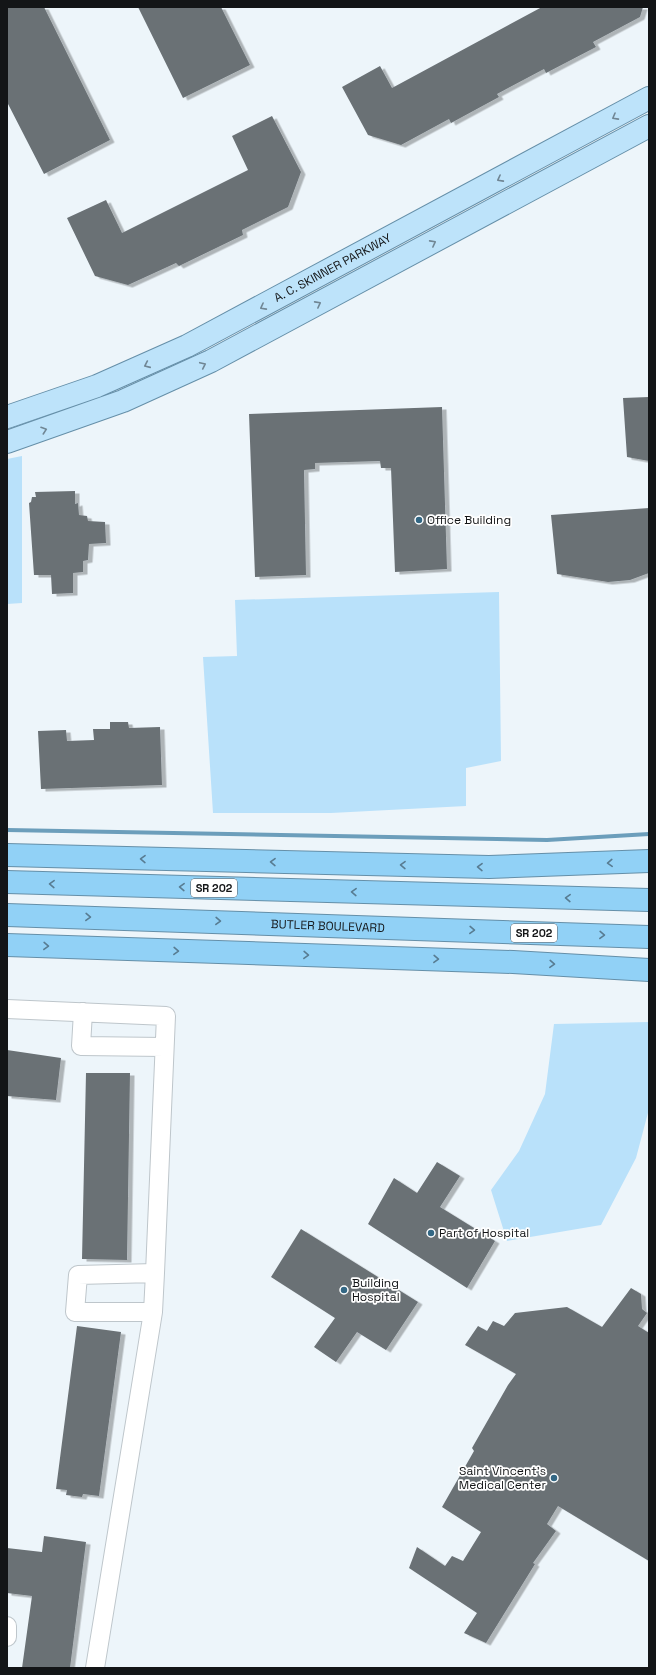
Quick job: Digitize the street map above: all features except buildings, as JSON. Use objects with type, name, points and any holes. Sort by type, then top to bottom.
[{"type":"highway","points":[[7,855],[473,867],[649,861]]},
{"type":"highway","name":"SR 202","points":[[7,882],[649,900]]},
{"type":"highway","name":"BUTLER BOULEVARD","points":[[7,915],[649,937]]},
{"type":"highway","points":[[7,945],[513,962],[649,970]]},
{"type":"main road","name":"A. C. SKINNER PARKWAY","points":[[7,418],[97,386],[187,346],[649,98]]},
{"type":"main road","name":"A. C. SKINNER PARKWAY","points":[[7,442],[123,401],[211,362],[649,126]]},
{"type":"street","points":[[7,1009],[166,1016],[156,1273],[153,1312],[95,1668]]},
{"type":"street","points":[[83,1012],[82,1046],[164,1047]]},
{"type":"street","points":[[153,1312],[75,1312],[78,1275],[156,1273]]},
{"type":"street","points":[[7,1626],[7,1637]]},
{"type":"shaded area","points":[[22,456],[22,603],[7,604],[7,459]]},
{"type":"shaded area","points":[[499,592],[501,761],[466,768],[466,806],[331,813],[213,813],[203,657],[237,656],[235,600]]},
{"type":"shaded area","points":[[649,1022],[649,1109],[636,1158],[601,1225],[507,1241],[491,1190],[519,1151],[545,1094],[554,1024]]},
{"type":"waterway","points":[[7,830],[547,840],[649,834]]},
{"type":"place","name":"Office Building","points":[[419,520]]},
{"type":"place","name":"Part of Hospital","points":[[431,1233]]},
{"type":"place","name":"Building Hospital","points":[[344,1290]]},
{"type":"place","name":"Saint Vincent's Medical Center","points":[[554,1478]]}]
